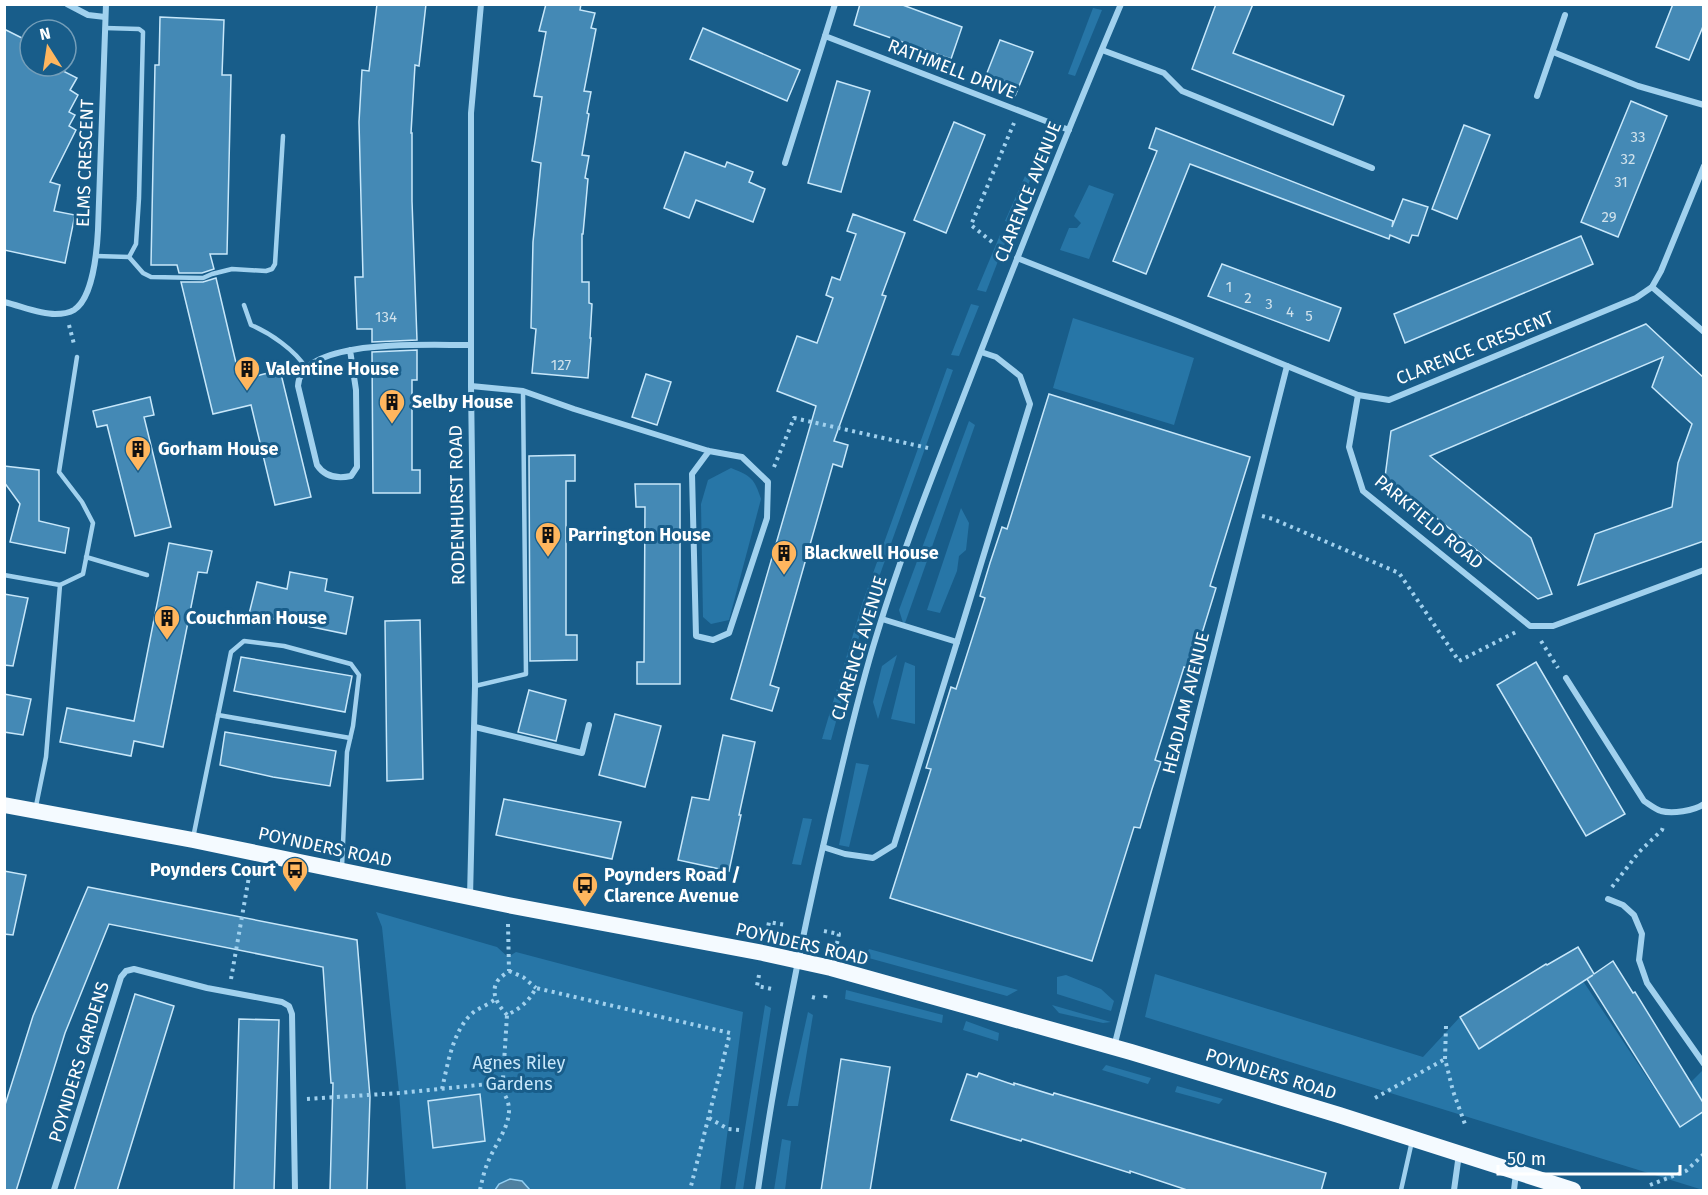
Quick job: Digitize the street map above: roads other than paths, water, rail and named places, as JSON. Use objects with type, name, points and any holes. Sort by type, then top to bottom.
[{"type":"highway","name":"POYNDERS ROAD","points":[[4,805],[193,840],[843,971],[1114,1047],[1573,1191]]},
{"type":"street","points":[[68,4],[88,15],[105,17]]},
{"type":"street","name":"ELMS CRESCENT","points":[[4,302],[46,313],[74,310],[80,304],[91,279],[96,256],[106,4]]},
{"type":"street","name":"RODENHURST ROAD","points":[[470,897],[475,727],[471,113],[481,4]]},
{"type":"street","points":[[785,163],[835,4]]},
{"type":"street","name":"CLARENCE AVENUE","points":[[758,1191],[768,1122],[798,961],[858,695],[900,562],[1017,258],[1121,4]]},
{"type":"street","points":[[1537,96],[1565,15]]},
{"type":"street","name":"RATHMELL DRIVE","points":[[825,36],[1069,130]]},
{"type":"street","points":[[1102,50],[1164,73],[1182,92],[1372,168]]},
{"type":"street","points":[[1553,52],[1638,86],[1704,105]]},
{"type":"street","points":[[1704,166],[1661,271],[1652,287],[1704,332]]},
{"type":"street","name":"CLARENCE CRESCENT","points":[[1017,258],[1358,395],[1389,400],[1636,298],[1652,287]]},
{"type":"street","points":[[350,350],[356,390],[357,467],[351,476],[328,476],[322,473],[317,465],[298,386],[300,374],[325,356],[350,350],[394,346],[471,345]]},
{"type":"street","points":[[823,847],[845,854],[873,858],[894,845],[1030,404],[1020,376],[996,357],[981,352]]},
{"type":"street","name":"HEADLAM AVENUE","points":[[1114,1047],[1287,366]]},
{"type":"street","points":[[471,386],[523,391],[709,451],[742,458],[768,482],[767,518],[729,633],[713,640],[696,636],[692,474],[709,451]]},
{"type":"street","name":"PARKFIELD ROAD","points":[[1358,395],[1349,447],[1363,491],[1530,626],[1553,626],[1704,570]]},
{"type":"street","points":[[882,619],[957,642]]},
{"type":"street","points":[[1566,678],[1644,801],[1661,811],[1681,812],[1704,804]]},
{"type":"street","points":[[475,727],[582,753],[589,725]]},
{"type":"street","points":[[1608,899],[1623,905],[1634,915],[1642,934],[1639,960],[1647,983],[1704,1064]]},
{"type":"street","name":"POYNDERS GARDENS","points":[[54,1191],[121,977],[126,971],[134,969],[282,1002],[289,1006],[292,1014],[295,1191]]},
{"type":"street","points":[[1454,1191],[1459,1154]]},
{"type":"street","points":[[1514,1191],[1516,1173]]},
{"type":"lane","points":[[105,28],[139,29],[143,32],[139,198],[136,244],[129,257]]},
{"type":"lane","points":[[96,256],[129,257],[151,277],[203,278],[232,269],[267,271],[272,269],[275,264],[283,135]]},
{"type":"lane","points":[[244,305],[251,325],[267,332],[300,359],[306,369]]},
{"type":"lane","points":[[4,575],[60,585],[83,574],[93,523],[82,502],[59,472],[77,357]]},
{"type":"lane","points":[[475,686],[526,674],[523,391]]},
{"type":"lane","points":[[86,557],[147,574]]},
{"type":"lane","points":[[35,810],[46,757],[60,585]]},
{"type":"lane","points":[[193,840],[231,652],[244,641],[284,646],[351,664],[359,675],[347,752],[342,871]]},
{"type":"lane","points":[[219,715],[350,738]]},
{"type":"lane","points":[[1401,1191],[1413,1139]]},
{"type":"place","name":"Valentine House","points":[[247,392]]},
{"type":"place","name":"Selby House","points":[[392,425]]},
{"type":"place","name":"Gorham House","points":[[138,472]]},
{"type":"place","name":"Parrington House","points":[[548,558]]},
{"type":"place","name":"Blackwell House","points":[[784,576]]},
{"type":"place","name":"Couchman House","points":[[167,641]]},
{"type":"place","name":"Poynders Court","points":[[295,893]]},
{"type":"place","name":"Poynders Road / Clarence Avenue","points":[[585,908]]},
{"type":"park label","name":"Agnes Riley Gardens","points":[[519,1073]]}]
